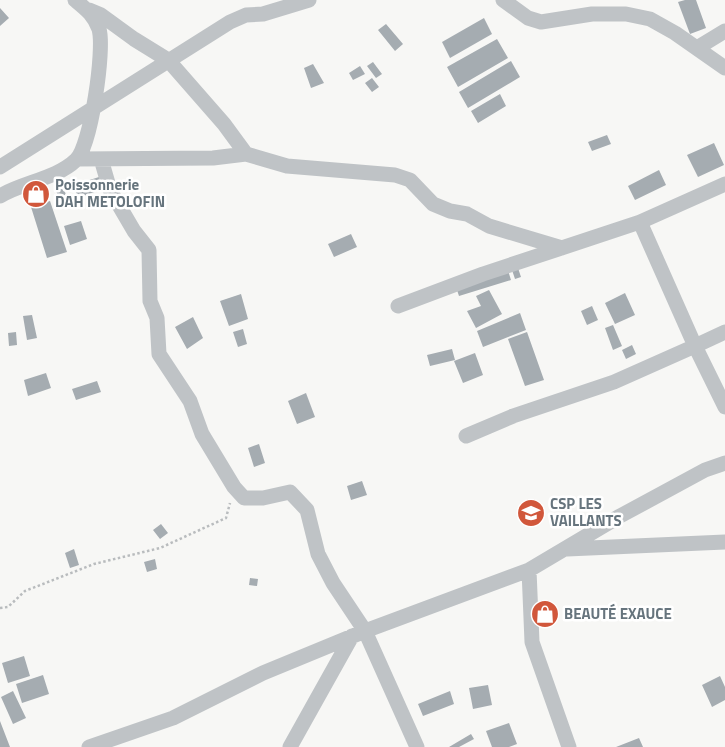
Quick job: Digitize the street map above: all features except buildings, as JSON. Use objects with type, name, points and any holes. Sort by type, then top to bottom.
[{"type":"street","points":[[76,0],[168,60],[224,124],[246,154]]},
{"type":"street","points":[[0,167],[168,60],[230,22],[246,15],[256,7],[309,0]]},
{"type":"street","points":[[503,0],[528,18],[541,22],[592,14],[626,14],[642,17],[675,33],[725,68]]},
{"type":"street","points":[[0,196],[13,188],[65,168],[78,159],[85,143],[101,64],[102,41],[89,10]]},
{"type":"street","points":[[697,48],[725,31]]},
{"type":"street","points":[[78,159],[213,158],[246,154],[287,166],[395,175],[410,180],[433,204],[450,211],[467,214],[489,226],[562,248]]},
{"type":"street","points":[[101,159],[110,190],[134,231],[149,250],[150,301],[157,318],[159,354],[190,401],[202,434],[234,487],[244,498],[263,498],[290,492],[307,510],[318,554],[417,747]]},
{"type":"street","points":[[398,306],[640,222],[725,184]]},
{"type":"street","points":[[640,222],[695,346],[725,407]]},
{"type":"street","points":[[466,436],[514,416],[614,382],[725,332]]},
{"type":"street","points":[[90,747],[173,718],[263,673],[358,634],[529,570],[629,511],[705,470],[725,463]]},
{"type":"street","points":[[566,549],[725,542]]},
{"type":"street","points":[[529,570],[532,642],[569,747]]},
{"type":"street","points":[[290,747],[358,634]]},
{"type":"path","points":[[0,608],[8,607],[26,591],[94,564],[160,548],[226,518],[234,487]]},
{"type":"place","name":"Poissonnerie DAH METOLOFIN","points":[[36,194]]},
{"type":"place","name":"CSP LES VAILLANTS","points":[[531,513]]},
{"type":"place","name":"BEAUTÉ EXAUCE","points":[[545,614]]}]
